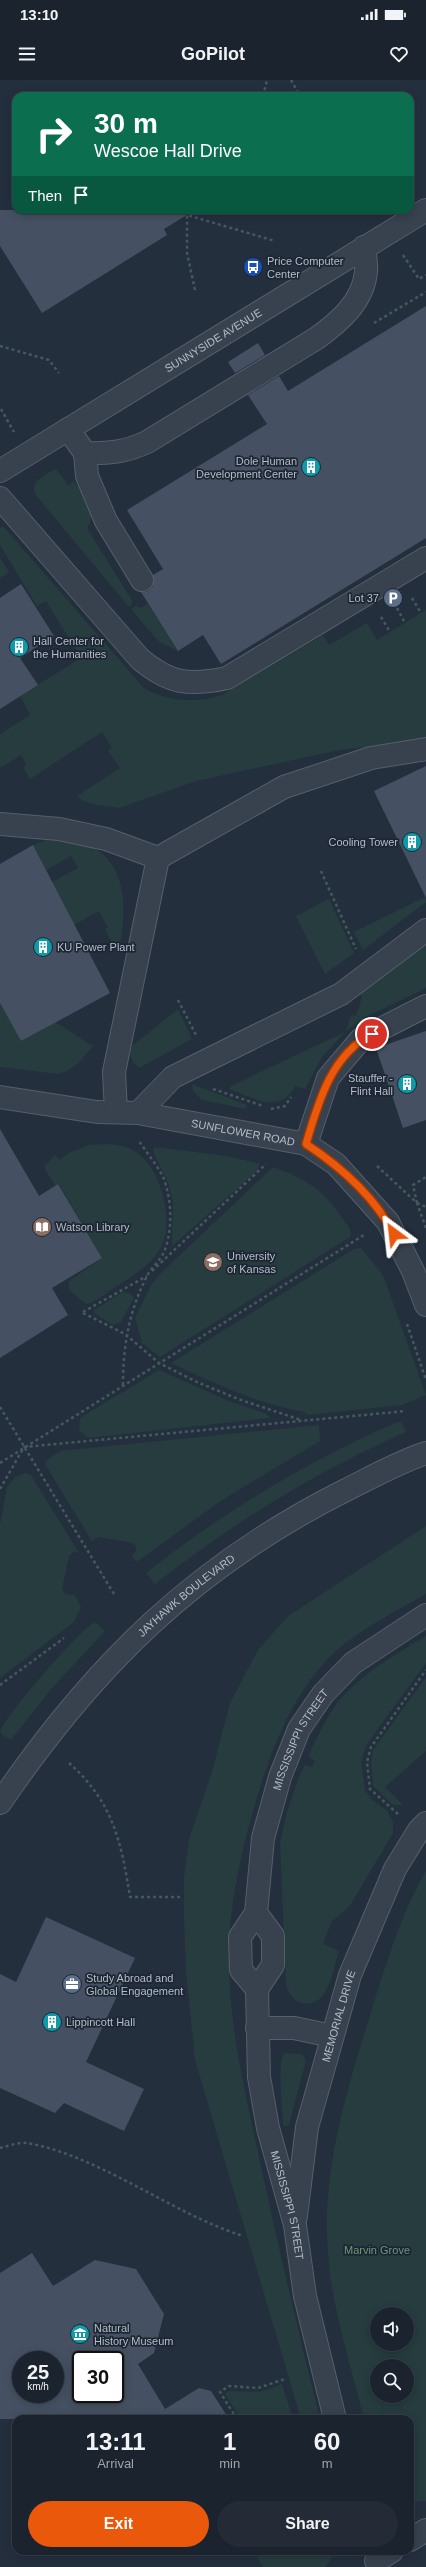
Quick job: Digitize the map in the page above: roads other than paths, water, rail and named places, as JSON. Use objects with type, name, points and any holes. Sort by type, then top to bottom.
[{"type":"street","name":"SUNNYSIDE AVENUE","points":[[0,471],[426,210]]},
{"type":"street","points":[[84,453],[109,454],[147,442],[336,325],[352,308],[363,286],[366,272],[364,247]]},
{"type":"street","points":[[68,429],[84,453],[87,476],[106,521],[142,580]]},
{"type":"street","points":[[0,498],[140,659],[159,674],[173,680],[201,684],[226,678],[426,558]]},
{"type":"street","points":[[116,1112],[114,1072],[158,858],[284,787],[371,758],[426,749]]},
{"type":"street","points":[[0,824],[75,832],[106,839],[158,858]]},
{"type":"street","points":[[138,1113],[173,1077],[341,994],[426,930]]},
{"type":"street","points":[[306,1144],[328,1078],[361,1039],[426,1006]]},
{"type":"street","name":"SUNFLOWER ROAD","points":[[0,1097],[116,1112],[138,1113],[306,1144],[336,1164],[388,1222],[413,1271],[426,1305]]},
{"type":"street","name":"JAYHAWK BOULEVARD","points":[[0,1803],[28,1762],[70,1709],[118,1654],[166,1608],[225,1563],[317,1504],[426,1453]]},
{"type":"street","name":"MISSISSIPPI STREET","points":[[334,2415],[304,2296],[295,2225],[268,2128],[259,2077],[257,1989],[241,1970],[240,1937],[256,1913],[263,1838],[280,1777],[299,1729],[323,1694],[353,1663],[426,1615]]},
{"type":"street","name":"MEMORIAL DRIVE","points":[[295,2225],[307,2126],[350,1975],[395,1869],[419,1830],[426,1823]]},
{"type":"street","points":[[256,1913],[273,1936],[273,1965],[257,1989]]},
{"type":"street","points":[[257,2028],[294,2028],[332,2036]]},
{"type":"street","points":[[414,2538],[426,2530]]},
{"type":"place","name":"Price Computer Center","points":[[253,267]]},
{"type":"place","name":"Dole Human Development Center","points":[[311,467]]},
{"type":"place","name":"Lot 37","points":[[393,598]]},
{"type":"place","name":"Hall Center for the Humanities","points":[[19,647]]},
{"type":"place","name":"Cooling Tower","points":[[412,842]]},
{"type":"place","name":"KU Power Plant","points":[[43,947]]},
{"type":"place","name":"Stauffer - Flint Hall","points":[[407,1084]]},
{"type":"place","name":"Watson Library","points":[[42,1227]]},
{"type":"place","name":"University of Kansas","points":[[213,1262]]},
{"type":"place","name":"Study Abroad and Global Engagement","points":[[72,1984]]},
{"type":"place","name":"Lippincott Hall","points":[[52,2022]]},
{"type":"place","name":"Natural History Museum","points":[[80,2334]]},
{"type":"park label","name":"Marvin Grove","points":[[377,2250]]}]
